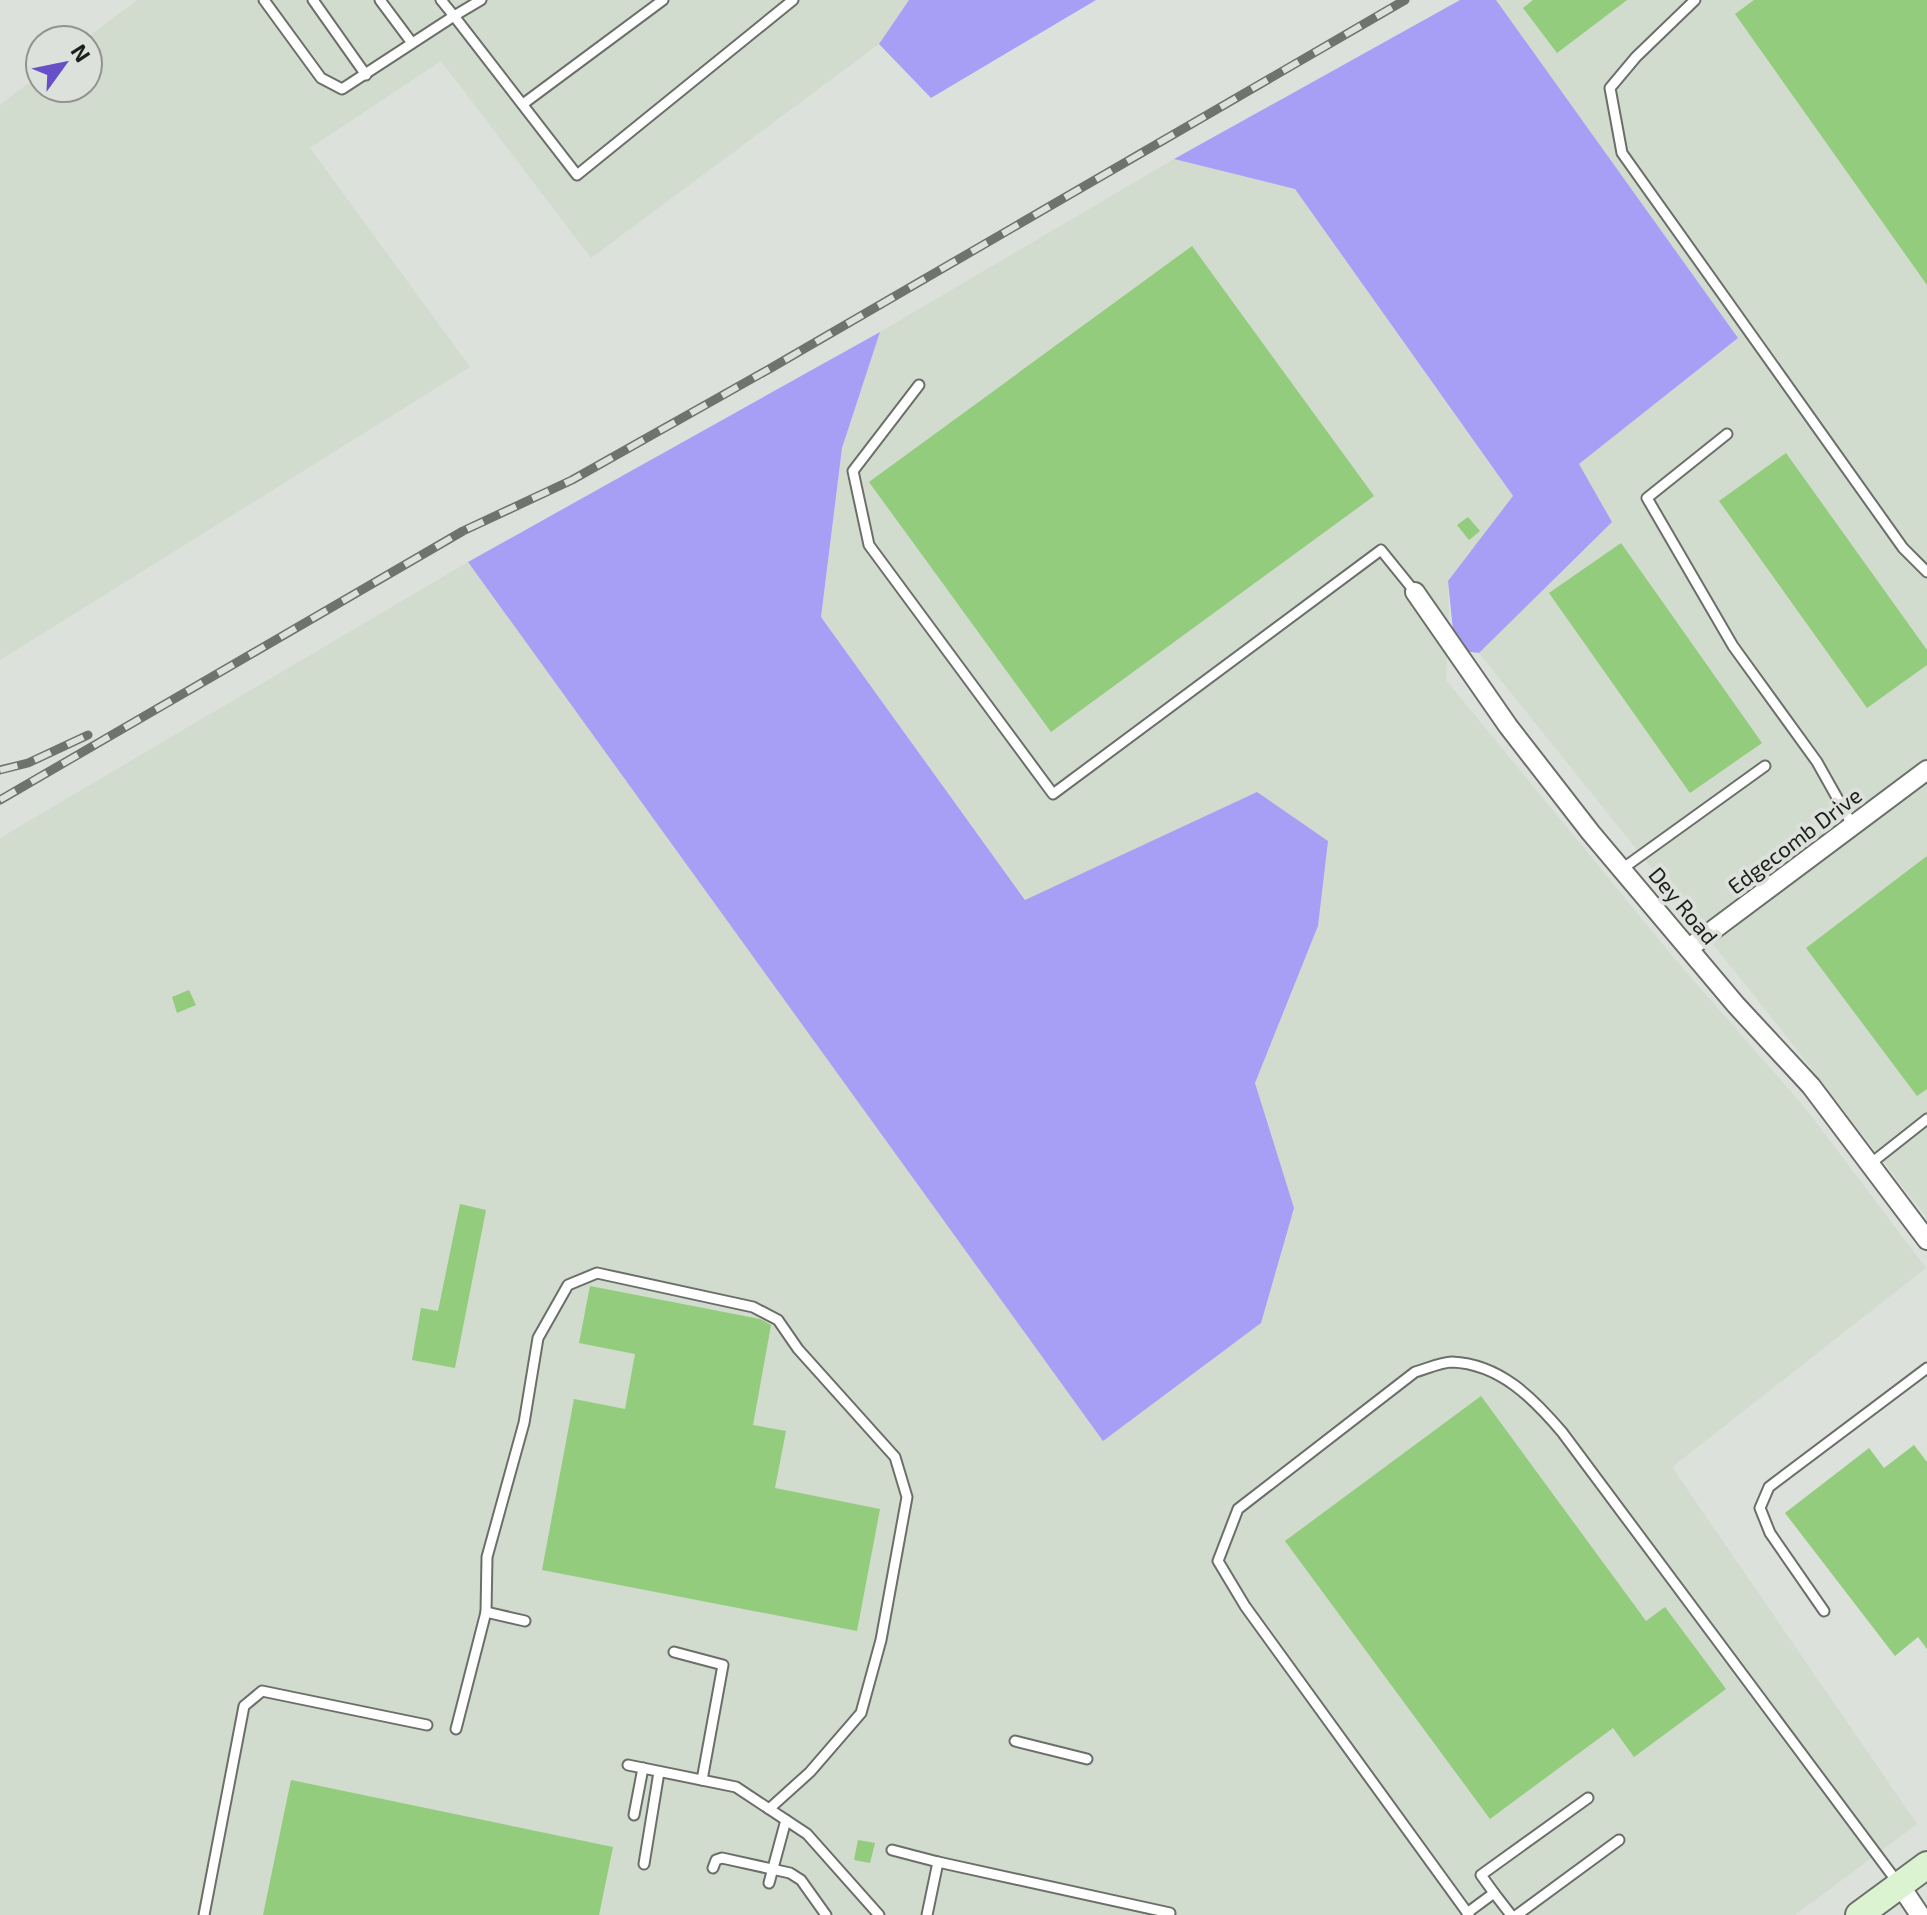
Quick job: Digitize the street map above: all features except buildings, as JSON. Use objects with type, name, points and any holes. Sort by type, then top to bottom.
[{"type":"main road","points":[[1859,1915],[1927,1865]]},
{"type":"street","name":"Dey Road","points":[[1415,592],[1508,726],[1736,1005],[1811,1086],[1927,1240]]},
{"type":"street","name":"Edgecomb Drive","points":[[1689,948],[1927,770]]},
{"type":"street","points":[[1900,1885],[1920,1915]]},
{"type":"lane","points":[[264,0],[321,78],[342,89],[481,0]]},
{"type":"lane","points":[[313,0],[366,75]]},
{"type":"lane","points":[[380,0],[412,43]]},
{"type":"lane","points":[[441,0],[577,175],[793,0]]},
{"type":"lane","points":[[523,104],[663,0]]},
{"type":"lane","points":[[1695,0],[1636,57],[1610,88],[1622,153],[1903,548],[1927,572]]},
{"type":"lane","points":[[919,385],[853,471],[869,545],[1053,794],[1381,550],[1415,592]]},
{"type":"lane","points":[[1727,434],[1647,498],[1733,646],[1817,762],[1853,826]]},
{"type":"lane","points":[[1622,869],[1765,766]]},
{"type":"lane","points":[[1870,1164],[1927,1119]]},
{"type":"lane","points":[[456,1729],[486,1612],[487,1557],[524,1423],[538,1338],[568,1285],[597,1273],[753,1307],[778,1320],[798,1349],[895,1457],[907,1497],[881,1640],[861,1713],[810,1772],[769,1809]]},
{"type":"lane","points":[[1494,1893],[1468,1914],[1245,1606],[1218,1561],[1238,1509],[1415,1372],[1451,1362],[1495,1372],[1533,1398],[1552,1420],[1900,1885]]},
{"type":"lane","points":[[1824,1611],[1770,1533],[1760,1508],[1769,1487],[1927,1368]]},
{"type":"lane","points":[[486,1612],[525,1621]]},
{"type":"lane","points":[[674,1652],[723,1665],[702,1780]]},
{"type":"lane","points":[[204,1915],[244,1706],[262,1691],[427,1725]]},
{"type":"lane","points":[[1015,1741],[1087,1759]]},
{"type":"lane","points":[[628,1765],[736,1787],[807,1834],[879,1915]]},
{"type":"lane","points":[[634,1815],[643,1768]]},
{"type":"lane","points":[[644,1864],[659,1772]]},
{"type":"lane","points":[[1511,1915],[1481,1875],[1588,1798]]},
{"type":"lane","points":[[769,1883],[786,1820]]},
{"type":"lane","points":[[1517,1915],[1619,1840]]},
{"type":"lane","points":[[892,1850],[1170,1913]]},
{"type":"lane","points":[[713,1868],[716,1860],[722,1858],[790,1873],[801,1880],[826,1915]]},
{"type":"lane","points":[[927,1915],[938,1862]]},
{"type":"shaded area","points":[[137,0],[909,0],[879,44],[591,258],[441,61],[310,148],[470,367],[0,660],[0,105],[24,86],[24,104],[104,104],[104,25]]},
{"type":"shaded area","points":[[909,0],[1096,0],[931,98],[879,44]]},
{"type":"shaded area","points":[[1460,0],[1496,0],[1738,338],[1579,464],[1612,522],[1479,653],[1455,650],[1448,581],[1513,496],[1295,189],[1174,159]]},
{"type":"shaded area","points":[[1496,0],[1927,0],[1927,1218],[1780,1028],[1479,653],[1611,522],[1579,464],[1738,338]]},
{"type":"shaded area","points":[[1174,159],[1295,189],[1513,497],[1448,581],[1446,680],[1674,958],[1806,1109],[1926,1268],[1672,1467],[1917,1824],[1795,1915],[0,1915],[0,838],[468,562],[1103,1440],[1294,1208],[1255,1083],[1318,926],[1257,792],[1026,900],[821,617],[842,448],[880,332]]},
{"type":"shaded area","points":[[880,332],[842,448],[821,617],[1025,900],[1257,792],[1328,841],[1318,926],[1255,1083],[1294,1208],[1261,1323],[1103,1441],[468,562]]},
{"type":"railway","points":[[0,800],[463,531],[572,480],[771,368],[1405,0]]},
{"type":"railway","points":[[0,770],[28,763],[88,735]]}]
